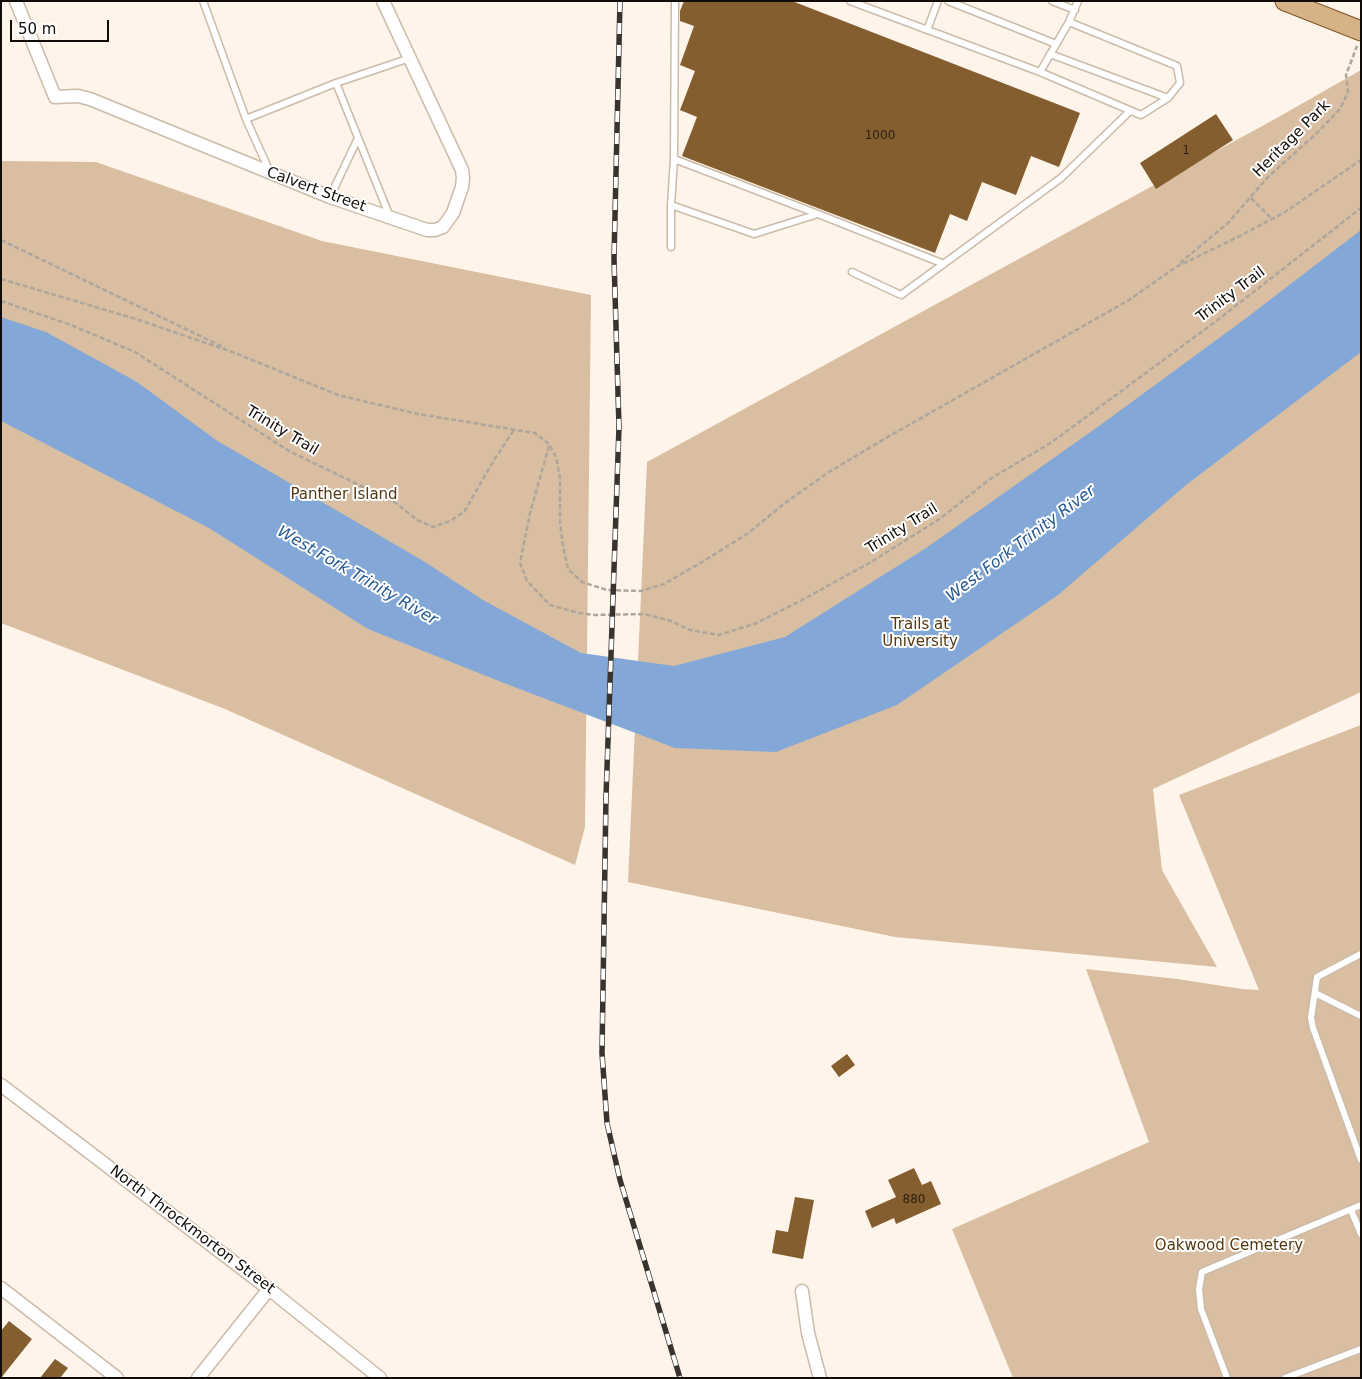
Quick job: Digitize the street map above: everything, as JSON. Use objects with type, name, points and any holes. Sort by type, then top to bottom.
[{"type":"main road","points":[[1285,1],[1361,31]]},
{"type":"street","name":"Calvert Street","points":[[16,1],[55,97],[78,96],[90,99],[330,197],[427,230],[435,230],[443,227],[453,214],[463,178],[459,162],[383,1]]},
{"type":"street","name":"North Throckmorton Street","points":[[1,1085],[269,1289],[380,1378]]},
{"type":"street","points":[[1,1288],[116,1378]]},
{"type":"street","points":[[198,1378],[269,1289]]},
{"type":"street","points":[[802,1291],[808,1333],[820,1378]]},
{"type":"lane","points":[[203,1],[246,119],[270,173]]},
{"type":"lane","points":[[670,247],[674,159],[675,1]]},
{"type":"lane","points":[[850,1],[1040,72],[1141,115],[1168,98],[1180,83],[1177,66],[1069,22]]},
{"type":"lane","points":[[927,30],[938,1]]},
{"type":"lane","points":[[948,1],[1056,44]]},
{"type":"lane","points":[[1052,1],[1075,10]]},
{"type":"lane","points":[[1040,72],[1069,22],[1078,1]]},
{"type":"lane","points":[[1050,54],[1168,98]]},
{"type":"lane","points":[[246,119],[336,83],[410,58]]},
{"type":"lane","points":[[336,83],[390,217]]},
{"type":"lane","points":[[852,272],[901,295],[1061,178],[1130,110]]},
{"type":"lane","points":[[330,197],[358,138]]},
{"type":"lane","points":[[674,159],[944,264]]},
{"type":"lane","points":[[671,205],[754,234],[818,214]]},
{"type":"lane","points":[[1361,954],[1317,977],[1311,1018],[1361,1160]]},
{"type":"lane","points":[[1314,993],[1361,1016]]},
{"type":"lane","points":[[1226,1378],[1201,1309],[1199,1289],[1202,1272],[1361,1205]]},
{"type":"lane","points":[[1351,1210],[1361,1234]]},
{"type":"lane","points":[[1285,1378],[1361,1349]]},
{"type":"path","name":"Heritage Park","points":[[1176,266],[1228,223],[1268,177],[1317,133],[1340,109],[1348,92],[1346,75],[1361,38]]},
{"type":"path","points":[[1,240],[235,352],[338,395],[418,414],[535,433],[549,444],[556,457],[560,478],[560,522],[568,569],[582,582],[607,590],[641,591],[664,584],[702,562],[746,534],[829,472],[1129,300],[1176,266],[1285,212],[1361,160]]},
{"type":"path","name":"Heritage Park","points":[[1251,198],[1272,219]]},
{"type":"path","name":"Trinity Trail","points":[[549,444],[532,504],[520,563],[527,581],[550,605],[594,615],[645,614],[670,621],[690,630],[719,634],[757,623],[871,562],[941,518],[990,479],[1052,442],[1215,322],[1361,208]]},
{"type":"path","points":[[1,279],[136,319],[235,352]]},
{"type":"path","name":"Trinity Trail","points":[[1,301],[71,325],[135,352],[289,451],[396,503],[417,520],[433,527],[450,521],[464,512],[514,430]]},
{"type":"green space","name":"Trails at University","points":[[1361,70],[1361,692],[1153,789],[1162,870],[1217,967],[895,937],[628,882],[647,462],[1275,119]]},
{"type":"green space","name":"Panther Island","points":[[1,161],[96,162],[322,241],[591,295],[585,827],[575,865],[225,709],[1,623]]},
{"type":"green space","name":"Oakwood Cemetery","points":[[1361,725],[1361,1378],[1013,1378],[952,1229],[1149,1142],[1086,969],[1259,990],[1179,795]]},
{"type":"water","name":"West Fork Trinity River","points":[[1361,230],[1361,352],[1186,485],[1058,595],[897,705],[776,752],[675,748],[368,629],[209,528],[1,421],[1,317],[46,332],[137,382],[216,440],[425,562],[483,600],[581,653],[674,666],[785,637],[926,548],[1099,426],[1245,319]]},
{"type":"building","points":[[684,1],[792,1],[1080,113],[1059,167],[1031,156],[1016,195],[982,182],[967,221],[950,214],[935,253],[682,156],[697,117],[680,110],[695,71],[680,65],[694,26],[680,21],[680,11]]},
{"type":"building","points":[[1216,114],[1233,140],[1156,189],[1140,163]]},
{"type":"building","points":[[847,1054],[855,1065],[839,1077],[831,1066]]},
{"type":"building","points":[[914,1168],[922,1185],[931,1181],[941,1204],[896,1224],[894,1218],[872,1228],[865,1211],[896,1197],[888,1180]]},
{"type":"building","points":[[795,1197],[814,1200],[803,1259],[772,1253],[776,1230],[788,1232]]},
{"type":"building","points":[[9,1321],[32,1339],[1,1378],[1,1331]]},
{"type":"building","points":[[55,1359],[68,1368],[60,1378],[40,1378]]},
{"type":"railway","points":[[620,1],[614,259],[619,427],[606,797],[602,1053],[607,1123],[620,1180],[680,1378]]}]
